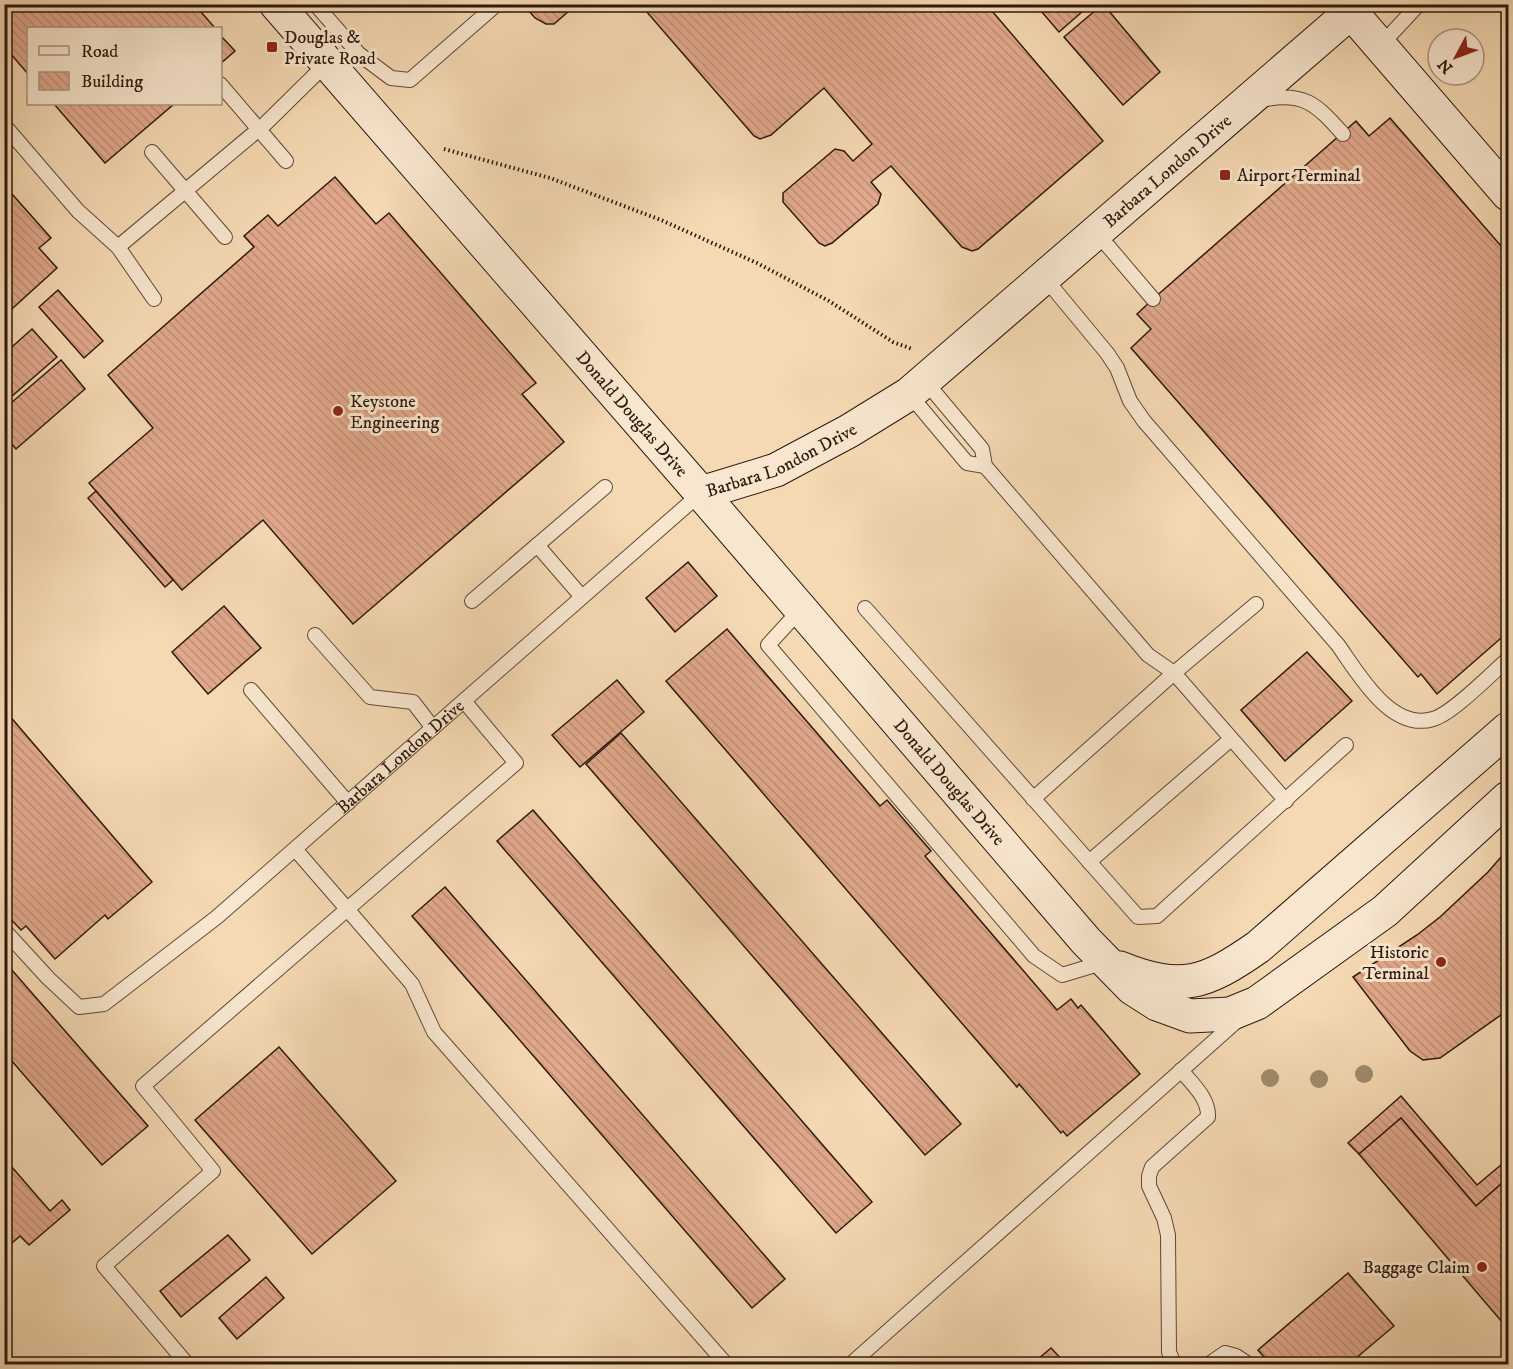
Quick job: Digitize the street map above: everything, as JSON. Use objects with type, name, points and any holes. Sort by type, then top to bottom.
[{"type":"street","name":"Donald Douglas Drive","points":[[276,4],[1105,962],[1132,988],[1157,1005],[1190,1016],[1230,1014],[1257,1003],[1384,911],[1417,884],[1509,798]]},
{"type":"street","points":[[1348,8],[1509,194]]},
{"type":"street","name":"Barbara London Drive","points":[[701,493],[776,470],[849,430],[1044,277],[1245,104],[1348,8]]},
{"type":"street","name":"Donald Douglas Drive","points":[[1105,962],[1144,978],[1177,983],[1200,980],[1226,969],[1258,946],[1509,729]]},
{"type":"lane","points":[[315,4],[359,54],[391,78],[410,80],[497,4]]},
{"type":"lane","points":[[1380,46],[1419,4]]},
{"type":"lane","points":[[118,247],[259,129],[327,63]]},
{"type":"lane","points":[[222,86],[286,161]]},
{"type":"lane","points":[[1245,104],[1280,96],[1302,99],[1322,110],[1343,134]]},
{"type":"lane","points":[[4,125],[78,211],[118,247],[154,299]]},
{"type":"lane","points":[[152,152],[225,237]]},
{"type":"lane","points":[[1095,232],[1153,299]]},
{"type":"lane","points":[[1044,277],[1118,368],[1130,401],[1144,421],[1338,645],[1384,705],[1398,716],[1415,721],[1433,719],[1448,711],[1509,659]]},
{"type":"lane","points":[[918,376],[967,463],[986,466]]},
{"type":"lane","points":[[918,376],[982,449],[986,466],[1148,655],[1174,673],[1286,801]]},
{"type":"lane","points":[[472,601],[605,487]]},
{"type":"lane","name":"Barbara London Drive","points":[[4,930],[48,978],[79,1007],[104,1004],[217,917],[701,493]]},
{"type":"lane","points":[[537,545],[582,597]]},
{"type":"lane","points":[[1033,799],[1174,673],[1256,604]]},
{"type":"lane","points":[[865,608],[1138,917],[1157,916],[1346,745]]},
{"type":"lane","points":[[800,610],[768,645],[1034,956],[1062,975],[1105,962]]},
{"type":"lane","points":[[315,635],[370,697],[413,702],[433,728]]},
{"type":"lane","points":[[251,690],[348,803]]},
{"type":"lane","points":[[187,1365],[104,1266],[213,1171],[143,1086],[348,911],[516,763],[464,701]]},
{"type":"lane","points":[[1089,862],[1231,740]]},
{"type":"lane","points":[[295,849],[412,984],[434,1032],[726,1365]]},
{"type":"lane","points":[[851,1365],[1257,1003]]},
{"type":"lane","points":[[1174,1365],[1169,1352],[1168,1235],[1161,1211],[1149,1186],[1149,1176],[1152,1167],[1208,1117],[1209,1108],[1181,1070]]},
{"type":"lane","points":[[1209,1365],[1225,1353],[1236,1356],[1248,1365]]},
{"type":"path","points":[[442,148],[550,178],[661,220],[757,263],[829,301],[893,342],[918,376]]},
{"type":"building","points":[[4,4],[194,4],[214,27],[27,27],[27,73],[4,46]]},
{"type":"building","points":[[523,4],[577,4],[554,24],[546,24],[535,18]]},
{"type":"building","points":[[640,4],[986,4],[1103,141],[978,249],[972,251],[962,247],[891,166],[871,182],[881,194],[878,204],[832,243],[825,246],[819,243],[783,202],[783,193],[835,149],[844,151],[853,161],[872,144],[824,88],[771,135],[760,139],[754,136]]},
{"type":"building","points":[[1035,4],[1091,4],[1059,32]]},
{"type":"building","points":[[1103,4],[1160,72],[1123,105],[1064,37]]},
{"type":"building","points":[[222,37],[235,51],[222,62]]},
{"type":"building","points":[[55,105],[173,105],[105,163]]},
{"type":"building","points":[[1390,118],[1508,254],[1508,632],[1437,694],[1421,674],[1418,677],[1131,348],[1151,329],[1137,314],[1153,299],[1356,121],[1369,136]]},
{"type":"building","name":"Keystone Engineering","points":[[335,177],[376,224],[389,213],[536,383],[522,394],[564,442],[353,624],[263,520],[182,590],[89,483],[153,428],[108,375],[254,247],[244,236],[268,215],[278,226]]},
{"type":"building","points":[[4,185],[51,238],[39,248],[57,268],[4,316]]},
{"type":"building","points":[[58,290],[103,341],[84,358],[39,307]]},
{"type":"building","points":[[32,329],[57,357],[4,403],[4,354]]},
{"type":"building","points":[[61,360],[85,389],[16,449],[4,435],[4,409]]},
{"type":"building","points":[[96,491],[173,580],[165,587],[88,498]]},
{"type":"building","points":[[688,562],[717,596],[675,632],[646,598]]},
{"type":"building","points":[[224,606],[261,648],[208,694],[172,652]]},
{"type":"building","points":[[727,629],[880,806],[887,800],[931,851],[925,856],[1057,1010],[1071,999],[1078,1008],[1081,1005],[1140,1074],[1067,1136],[1063,1131],[1061,1133],[1019,1084],[1017,1087],[666,681]]},
{"type":"building","points":[[1307,652],[1352,701],[1285,761],[1241,710]]},
{"type":"building","points":[[617,680],[644,712],[580,767],[552,735]]},
{"type":"building","points":[[8,714],[152,882],[108,919],[105,915],[55,959],[26,926],[21,930],[4,912],[4,716]]},
{"type":"building","points":[[621,733],[961,1124],[925,1155],[586,764]]},
{"type":"building","points":[[533,810],[872,1202],[836,1233],[497,841]]},
{"type":"building","name":"Historic Terminal","points":[[1508,849],[1508,1010],[1440,1058],[1423,1060],[1410,1051],[1353,977],[1440,917],[1488,872]]},
{"type":"building","points":[[445,887],[785,1279],[752,1308],[412,916]]},
{"type":"building","points":[[4,961],[148,1126],[102,1165],[4,1052]]},
{"type":"building","points":[[279,1047],[396,1181],[312,1254],[195,1120]]},
{"type":"building","points":[[1401,1096],[1477,1185],[1508,1159],[1508,1178],[1476,1206],[1401,1118],[1359,1154],[1348,1143]]},
{"type":"building","name":"Baggage Claim","points":[[1401,1118],[1476,1206],[1508,1178],[1508,1329],[1359,1154]]},
{"type":"building","points":[[4,1158],[50,1211],[62,1200],[70,1210],[29,1245],[20,1236],[4,1250]]},
{"type":"building","points":[[228,1235],[250,1260],[181,1317],[160,1291]]},
{"type":"building","points":[[1348,1273],[1394,1326],[1349,1364],[1270,1364],[1258,1350]]},
{"type":"building","points":[[266,1277],[284,1298],[237,1339],[219,1318]]},
{"type":"building","points":[[1051,1348],[1066,1364],[1032,1364]]},
{"type":"place","name":"Douglas & Private Road","points":[[272,47]]},
{"type":"place","name":"Airport Terminal","points":[[1225,175]]},
{"type":"place","name":"Keystone Engineering","points":[[338,411]]},
{"type":"place","name":"Historic Terminal","points":[[1441,962]]},
{"type":"place","name":"Baggage Claim","points":[[1482,1267]]}]
